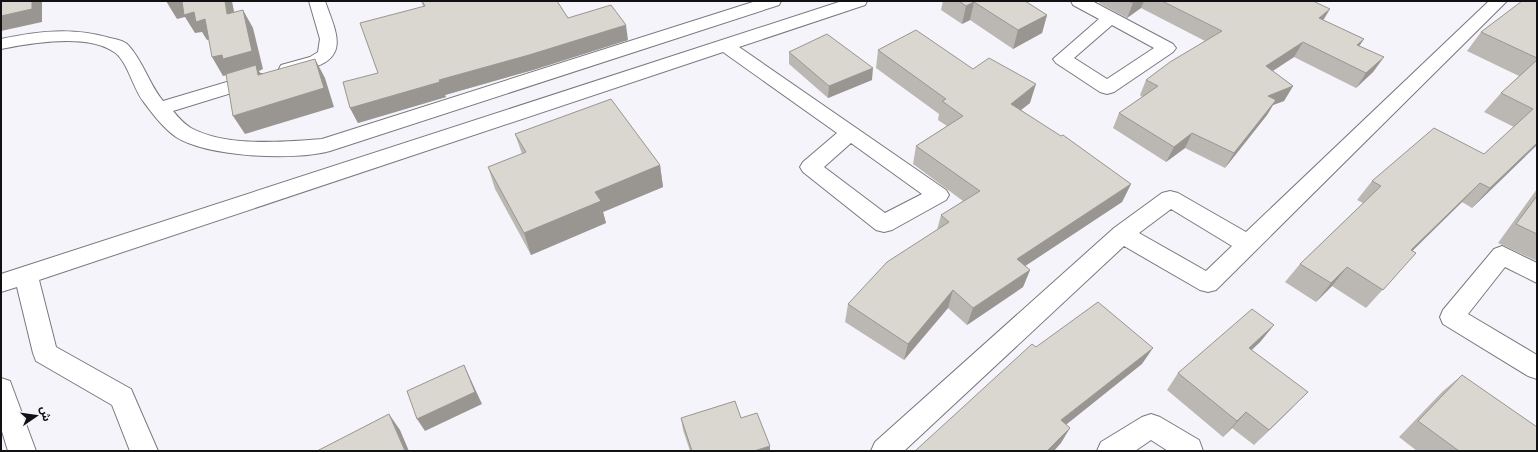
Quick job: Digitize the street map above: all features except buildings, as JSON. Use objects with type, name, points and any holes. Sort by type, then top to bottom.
[{"type":"street","points":[[161,108],[316,61],[326,54],[329,39],[317,1]]},
{"type":"street","points":[[1,44],[50,36],[80,36],[121,48],[135,68],[146,93],[182,131],[204,141],[257,148],[297,148],[323,146],[773,1]]},
{"type":"street","points":[[1,283],[726,46],[859,1]]},
{"type":"street","points":[[1079,1],[1167,48],[1107,88],[1062,59],[1110,18]]},
{"type":"street","points":[[1122,234],[1208,283],[1499,1]]},
{"type":"street","points":[[726,46],[850,133],[938,195],[884,224],[810,167],[850,133]]},
{"type":"street","points":[[886,451],[1122,234],[1170,199],[1248,244]]},
{"type":"street","points":[[1537,274],[1502,255],[1452,318],[1537,368]]},
{"type":"street","points":[[26,275],[45,353],[122,397],[144,451]]},
{"type":"street","points":[[1,389],[22,451]]},
{"type":"street","points":[[1111,451],[1151,426],[1189,449],[1189,451]]}]
